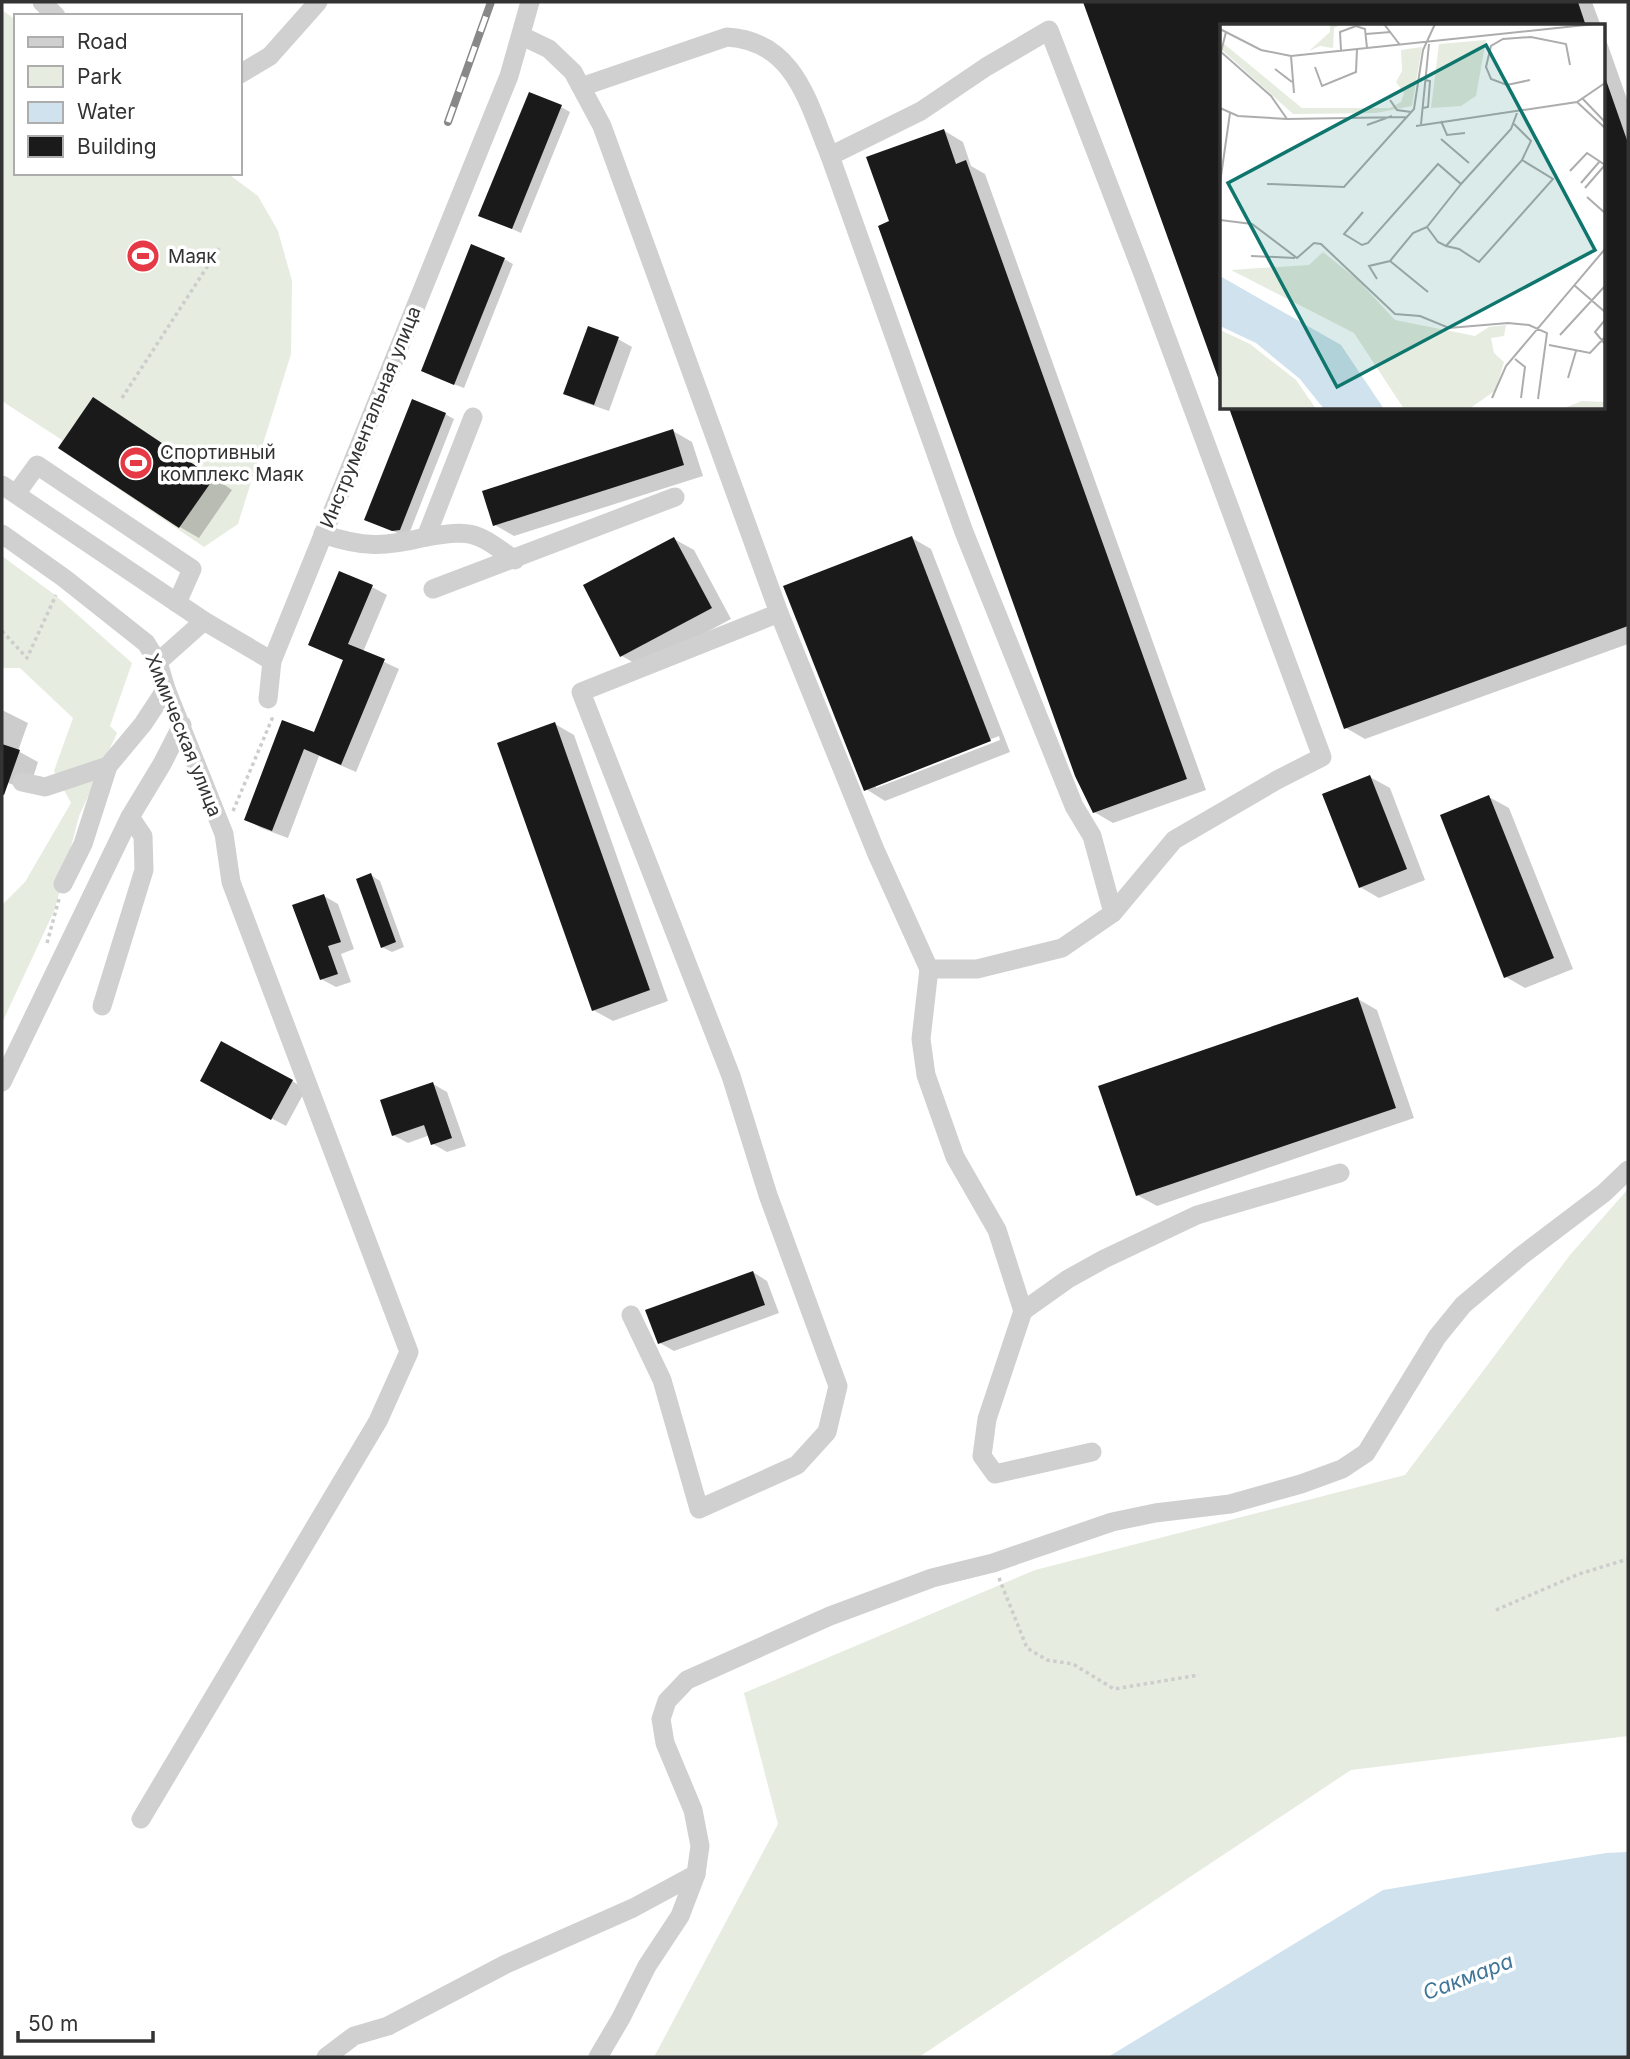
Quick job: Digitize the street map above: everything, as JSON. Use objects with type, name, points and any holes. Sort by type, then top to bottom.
[{"type":"street","points":[[242,73],[270,56],[318,2]]},
{"type":"street","name":"Инструментальная улица","points":[[268,699],[272,661],[509,76],[530,2]]},
{"type":"street","points":[[830,156],[921,110],[1049,30],[1143,274],[1322,758],[1277,780],[1174,840],[1113,913],[1062,948],[977,968],[929,969]]},
{"type":"street","points":[[522,36],[549,49],[573,72],[603,127],[779,613],[876,852],[929,969],[921,1039],[926,1075],[955,1157],[997,1230],[1023,1311]]},
{"type":"street","points":[[581,87],[727,37],[741,38],[775,54],[798,78],[830,156],[964,532],[1074,806],[1092,836],[1113,913]]},
{"type":"street","points":[[426,537],[473,417]]},
{"type":"street","points":[[177,603],[192,569],[37,465],[9,490],[177,603],[204,621],[272,661]]},
{"type":"street","points":[[433,589],[675,497]]},
{"type":"street","points":[[323,534],[349,543],[394,545],[461,531],[481,536],[515,560]]},
{"type":"street","name":"Химическая улица","points":[[2,534],[64,578],[146,643],[158,662],[166,690],[224,834],[232,882],[409,1352],[377,1421],[141,1819]]},
{"type":"street","points":[[631,1314],[662,1380],[699,1509],[797,1465],[827,1432],[838,1386],[768,1195],[731,1076],[581,692],[779,613]]},
{"type":"street","points":[[158,662],[204,621]]},
{"type":"street","points":[[63,884],[83,844],[108,766],[143,724],[166,690]]},
{"type":"street","points":[[2,1082],[130,817],[182,725]]},
{"type":"street","points":[[22,782],[45,787],[108,766]]},
{"type":"street","points":[[102,1006],[144,870],[143,836],[130,817]]},
{"type":"street","points":[[598,2057],[647,1966],[680,1916],[696,1874],[700,1846],[693,1810],[665,1743],[661,1720],[667,1701],[687,1680],[806,1626],[932,1578],[993,1563],[1112,1521],[1230,1504],[1342,1469],[1366,1453],[1437,1337],[1463,1305],[1521,1256],[1604,1193],[1628,1170]]},
{"type":"street","points":[[1092,1452],[995,1474],[982,1455],[987,1419],[1023,1311],[1068,1279],[1104,1259],[1197,1215],[1340,1173]]},
{"type":"street","points":[[326,2057],[354,2036],[388,2026],[506,1964],[621,1914],[696,1874]]},
{"type":"path","points":[[122,398],[220,247]]},
{"type":"path","points":[[2,631],[27,658],[64,578]]},
{"type":"path","points":[[224,834],[272,719],[268,699]]},
{"type":"path","points":[[1496,1610],[1579,1574],[1628,1559]]},
{"type":"path","points":[[993,1563],[1027,1648],[1047,1660],[1073,1664],[1114,1689],[1199,1675]]},
{"type":"green space","name":"Маяк","points":[[2,10],[14,19],[14,175],[230,175],[258,196],[278,231],[292,281],[291,354],[238,524],[204,547],[58,448],[62,440],[2,401]]},
{"type":"green space","points":[[2,556],[55,595],[132,663],[110,726],[117,733],[79,816],[55,909],[2,1023],[2,905],[25,882],[71,803],[54,771],[73,718],[20,668],[2,668]]},
{"type":"green space","points":[[1628,1189],[1628,1736],[1351,1770],[919,2057],[654,2057],[778,1824],[744,1693],[1035,1570],[1405,1475],[1570,1255]]},
{"type":"water","name":"Сакмара","points":[[1628,1852],[1628,2057],[1108,2057],[1383,1890],[1606,1853]]},
{"type":"building","points":[[1083,2],[1578,2],[1585,24],[1220,24],[1220,383]]},
{"type":"building","points":[[1606,80],[1628,143],[1628,626],[1344,729],[1230,410],[1606,410]]},
{"type":"building","points":[[529,92],[562,105],[512,229],[478,216]]},
{"type":"building","points":[[944,129],[956,164],[966,160],[1187,779],[1093,813],[1075,776],[878,226],[889,221],[866,157]]},
{"type":"building","points":[[471,244],[505,258],[454,385],[421,371]]},
{"type":"building","points":[[588,326],[619,337],[594,405],[563,394]]},
{"type":"building","name":"Спортивный комплекс Маяк","points":[[93,397],[214,478],[179,528],[58,448]]},
{"type":"building","points":[[412,399],[446,413],[400,530],[392,531],[364,520]]},
{"type":"building","points":[[673,429],[684,465],[493,526],[482,491]]},
{"type":"building","points":[[912,536],[991,741],[864,791],[783,586]]},
{"type":"building","points":[[674,537],[712,608],[620,657],[583,585]]},
{"type":"building","points":[[339,571],[373,585],[348,644],[385,659],[341,765],[304,749],[272,831],[244,820],[282,720],[314,732],[343,660],[308,645]]},
{"type":"building","points":[[555,722],[650,990],[592,1011],[497,743]]},
{"type":"building","points":[[2,744],[20,750],[4,795],[2,794]]},
{"type":"building","points":[[1370,775],[1407,869],[1359,888],[1322,794]]},
{"type":"building","points":[[1489,795],[1554,958],[1504,978],[1440,815]]},
{"type":"building","points":[[371,873],[396,942],[381,948],[356,879]]},
{"type":"building","points":[[324,894],[341,942],[328,946],[338,974],[320,980],[292,905]]},
{"type":"building","points":[[1358,997],[1396,1108],[1136,1196],[1098,1086]]},
{"type":"building","points":[[221,1041],[293,1080],[271,1120],[200,1081]]},
{"type":"building","points":[[433,1082],[452,1138],[431,1145],[424,1125],[392,1136],[380,1100]]},
{"type":"building","points":[[753,1271],[765,1305],[658,1344],[645,1310]]},
{"type":"railway","points":[[448,122],[491,2]]},
{"type":"place","name":"Маяк","points":[[143,256]]},
{"type":"place","name":"Спортивный комплекс Маяк","points":[[136,463]]}]
